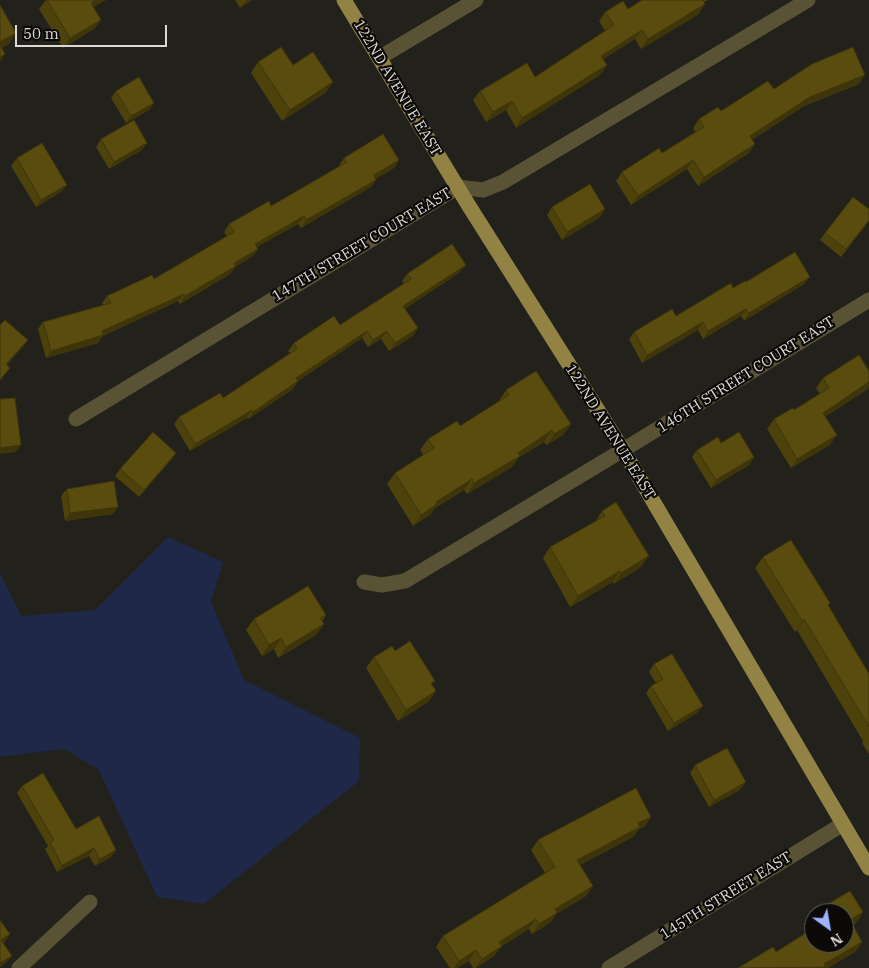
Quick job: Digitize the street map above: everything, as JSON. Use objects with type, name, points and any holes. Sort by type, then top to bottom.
[{"type":"main road","name":"122ND AVENUE EAST","points":[[344,0],[458,187],[623,450],[869,868]]},
{"type":"street","points":[[380,58],[476,0]]},
{"type":"street","name":"147TH STREET COURT EAST","points":[[76,419],[458,187],[484,190],[503,182],[808,0]]},
{"type":"street","name":"146TH STREET COURT EAST","points":[[364,582],[382,586],[405,581],[869,300]]},
{"type":"street","name":"145TH STREET EAST","points":[[609,968],[843,824]]},
{"type":"street","points":[[19,968],[90,902]]},
{"type":"shaded area","points":[[168,537],[223,562],[211,602],[244,680],[360,738],[359,781],[204,904],[157,897],[99,770],[64,749],[0,757],[0,573],[21,616],[95,610]]},
{"type":"building","points":[[47,0],[96,0],[91,3],[101,20],[70,38]]},
{"type":"building","points":[[642,0],[703,0],[705,4],[648,39],[642,30],[601,56],[607,65],[522,118],[512,101],[493,112],[480,91],[527,63],[535,77],[614,25],[605,12],[623,1],[628,9]]},
{"type":"building","points":[[0,5],[16,33],[0,42]]},
{"type":"building","points":[[0,45],[5,54],[0,57]]},
{"type":"building","points":[[281,47],[293,65],[313,52],[333,82],[290,110],[258,62]]},
{"type":"building","points":[[853,47],[865,75],[810,97],[750,136],[755,144],[704,177],[693,160],[638,196],[622,172],[659,148],[662,153],[704,127],[699,119],[718,107],[721,111],[768,81],[774,89],[812,64]]},
{"type":"building","points":[[139,77],[154,103],[131,116],[116,91]]},
{"type":"building","points":[[134,120],[147,143],[114,162],[101,139]]},
{"type":"building","points":[[383,134],[399,160],[374,175],[376,180],[306,220],[304,216],[255,244],[258,249],[234,263],[236,266],[185,296],[184,294],[102,331],[103,335],[51,351],[43,322],[111,303],[107,296],[152,275],[154,279],[234,232],[229,224],[269,201],[271,206],[347,162],[344,158]]},
{"type":"building","points":[[42,143],[67,185],[41,200],[17,158]]},
{"type":"building","points":[[590,184],[605,209],[567,232],[552,207]]},
{"type":"building","points":[[853,197],[869,209],[869,220],[846,249],[825,233]]},
{"type":"building","points":[[452,244],[466,265],[403,306],[418,328],[395,343],[387,331],[373,340],[367,331],[296,378],[298,381],[253,412],[252,410],[195,444],[179,417],[220,393],[223,398],[297,349],[294,343],[334,316],[340,325],[411,279],[407,274]]},
{"type":"building","points":[[795,252],[810,277],[749,313],[746,309],[708,331],[703,322],[647,355],[634,332],[672,309],[676,316],[731,283],[733,288],[746,282]]},
{"type":"building","points":[[5,320],[28,340],[6,364],[10,368],[0,380],[0,325]]},
{"type":"building","points":[[859,355],[869,371],[869,382],[823,413],[837,435],[797,459],[774,419],[793,408],[794,410],[829,388],[823,378]]},
{"type":"building","points":[[536,371],[571,424],[554,434],[552,430],[518,453],[520,456],[474,483],[472,479],[436,502],[437,504],[421,515],[395,473],[434,448],[428,439],[457,421],[460,426],[509,395],[506,390]]},
{"type":"building","points":[[15,398],[21,445],[0,448],[0,399]]},
{"type":"building","points":[[153,432],[176,453],[144,490],[120,469]]},
{"type":"building","points":[[739,432],[754,457],[716,480],[697,450],[718,437],[721,443]]},
{"type":"building","points":[[114,481],[118,507],[70,513],[67,489]]},
{"type":"building","points":[[616,502],[649,556],[578,596],[550,547],[605,516],[602,511]]},
{"type":"building","points":[[791,540],[830,603],[828,605],[869,674],[869,727],[804,619],[802,621],[763,557]]},
{"type":"building","points":[[308,586],[326,615],[320,618],[324,624],[286,647],[281,638],[269,645],[254,619]]},
{"type":"building","points":[[410,641],[435,681],[431,683],[436,691],[406,710],[374,657],[392,646],[395,651]]},
{"type":"building","points":[[672,654],[703,706],[674,723],[651,686],[663,679],[654,664]]},
{"type":"building","points":[[727,748],[746,782],[714,800],[695,765]]},
{"type":"building","points":[[43,773],[76,829],[99,816],[116,850],[100,859],[94,848],[62,865],[50,842],[54,840],[22,786]]},
{"type":"building","points":[[636,788],[651,817],[638,823],[640,827],[577,860],[593,886],[555,909],[557,913],[539,924],[536,919],[499,942],[502,946],[482,959],[476,950],[459,961],[443,936],[555,867],[538,840]]},
{"type":"building","points":[[850,891],[863,912],[854,918],[854,903],[830,903]]},
{"type":"building","points":[[0,920],[10,934],[1,940],[12,956],[0,963]]},
{"type":"building","points":[[854,927],[862,942],[854,947]]},
{"type":"building","points":[[804,934],[804,953],[843,953],[824,964],[826,967],[738,968],[773,947],[776,952]]}]
